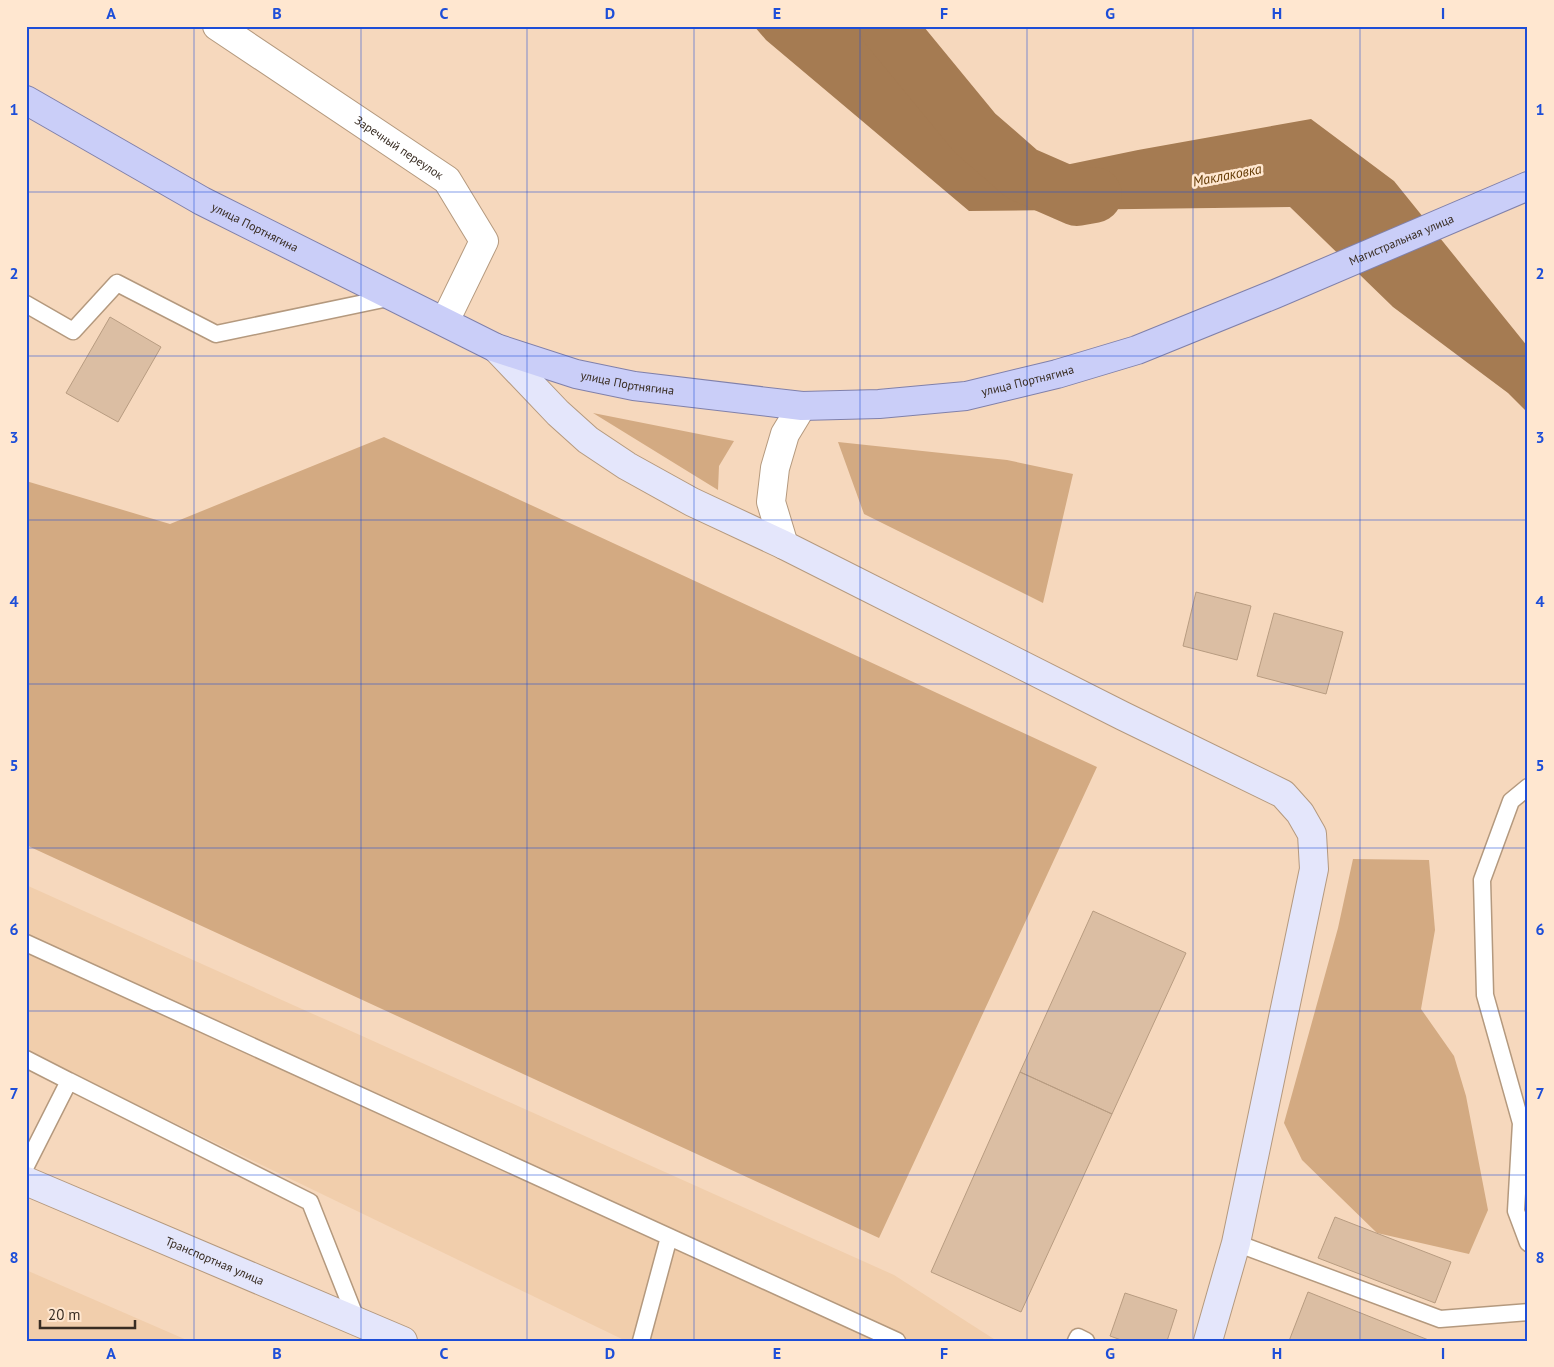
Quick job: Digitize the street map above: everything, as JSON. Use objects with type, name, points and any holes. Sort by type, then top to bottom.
[{"type":"main road","name":"улица Портнягина","points":[[26,100],[202,201],[496,348],[576,374],[634,386],[802,406],[879,404],[966,396],[1057,374],[1137,350],[1275,294]]},
{"type":"main road","name":"Магистральная улица","points":[[1275,294],[1523,187]]},
{"type":"street","name":"Заречный переулок","points":[[217,26],[446,180],[484,241],[445,321]]},
{"type":"street","points":[[496,348],[558,413],[588,440],[627,466],[692,502],[784,545],[1123,716],[1283,794],[1300,813],[1312,834],[1314,869],[1236,1243],[1208,1341]]},
{"type":"street","points":[[784,545],[771,502],[775,468],[786,434],[802,406]]},
{"type":"street","name":"Транспортная улица","points":[[26,1181],[403,1341]]},
{"type":"lane","points":[[26,304],[73,331],[117,283],[216,334],[395,296]]},
{"type":"lane","points":[[1528,787],[1510,801],[1482,880],[1485,995],[1521,1123],[1516,1211],[1528,1243]]},
{"type":"lane","points":[[26,943],[897,1341]]},
{"type":"lane","points":[[26,1060],[310,1202],[357,1321]]},
{"type":"lane","points":[[26,1166],[69,1081]]},
{"type":"lane","points":[[642,1341],[669,1237]]},
{"type":"lane","points":[[1236,1243],[1440,1319],[1528,1312]]},
{"type":"lane","points":[[1076,1341],[1078,1337],[1086,1341]]},
{"type":"shaded area","points":[[593,413],[734,441],[719,466],[718,490]]},
{"type":"shaded area","points":[[384,437],[1097,767],[879,1238],[26,845],[26,481],[170,524]]},
{"type":"shaded area","points":[[838,442],[1007,460],[1073,474],[1043,603],[864,514]]},
{"type":"shaded area","points":[[1353,859],[1429,860],[1435,930],[1421,1009],[1454,1056],[1466,1096],[1488,1210],[1469,1254],[1377,1233],[1302,1160],[1284,1123],[1338,928]]},
{"type":"shaded area","points":[[26,885],[894,1275],[997,1341],[626,1341],[36,1056],[26,1071]]},
{"type":"shaded area","points":[[26,1270],[189,1341],[26,1341]]},
{"type":"water","points":[[754,26],[887,26],[975,133],[1022,174],[1138,150],[1311,119],[1394,181],[1528,347],[1528,413],[1508,393],[1393,307],[1290,207],[969,211],[766,40]]},
{"type":"building","points":[[110,317],[161,347],[118,422],[66,393]]},
{"type":"building","points":[[1196,592],[1251,606],[1237,660],[1183,646]]},
{"type":"building","points":[[1274,613],[1343,632],[1326,694],[1257,676]]},
{"type":"building","points":[[1093,911],[1186,953],[1112,1114],[1020,1072]]},
{"type":"building","points":[[1020,1072],[1112,1114],[1021,1312],[931,1272]]},
{"type":"building","points":[[1335,1217],[1451,1262],[1435,1303],[1318,1258]]},
{"type":"building","points":[[1308,1292],[1431,1341],[1289,1341]]},
{"type":"building","points":[[1125,1293],[1177,1310],[1167,1341],[1124,1341],[1110,1336]]},
{"type":"waterway","name":"Маклаковка","points":[[887,26],[975,133],[1022,174],[1077,198],[1094,195]]}]
